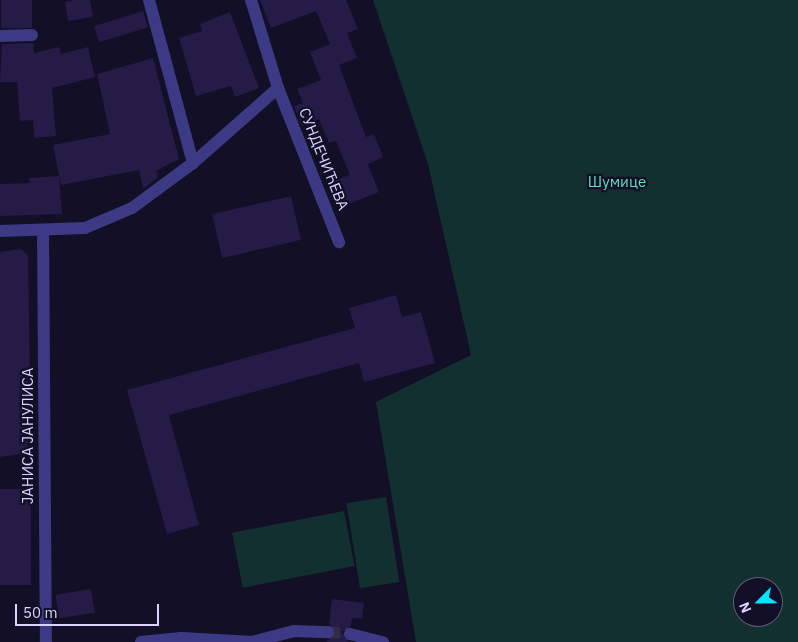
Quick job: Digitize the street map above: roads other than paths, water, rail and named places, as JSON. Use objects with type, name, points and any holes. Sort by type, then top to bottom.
[{"type":"street","points":[[149,0],[194,163]]},
{"type":"street","points":[[0,231],[85,228],[132,208],[194,163],[278,88],[251,0]]},
{"type":"street","points":[[0,36],[32,35]]},
{"type":"street","name":"СУНДЕЧИЋЕВА","points":[[278,88],[339,242]]},
{"type":"street","name":"ЈАНИСА ЈАНУЛИСА","points":[[43,230],[46,642]]},
{"type":"street","points":[[141,642],[165,638],[253,642],[294,631],[328,632]]},
{"type":"street","points":[[350,634],[383,642]]},
{"type":"tunnel","points":[[328,632],[350,634]]},
{"type":"park label","name":"Шумице","points":[[617,182]]}]
